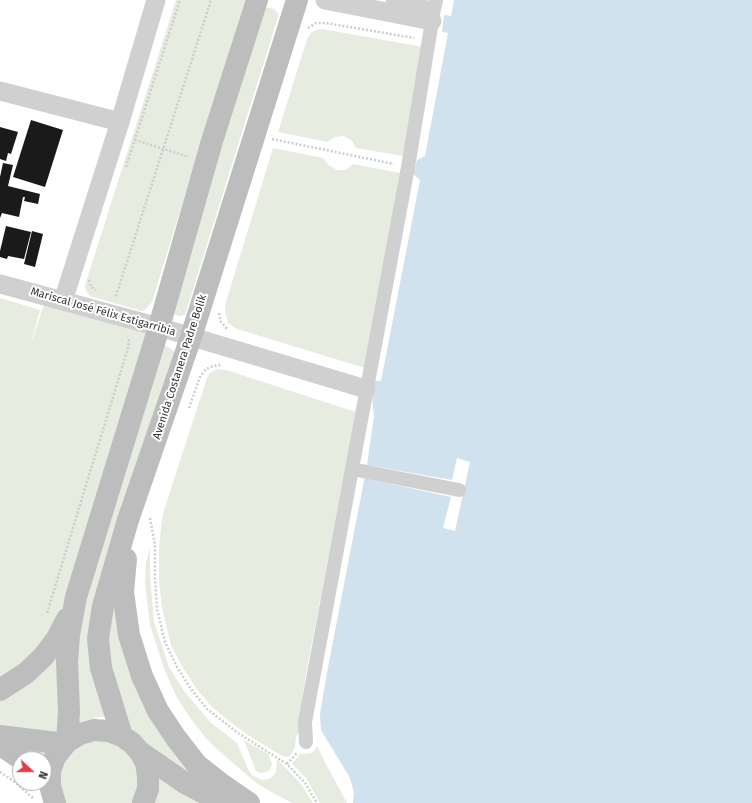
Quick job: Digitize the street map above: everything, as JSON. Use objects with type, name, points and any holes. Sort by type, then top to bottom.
[{"type":"main road","points":[[0,690],[26,673],[43,657],[56,640],[76,597],[159,327],[212,141],[257,0]]},
{"type":"main road","name":"Avenida Costanera Padre Bolik","points":[[122,736],[101,668],[98,639],[103,606],[137,520],[191,337],[297,0]]},
{"type":"main road","points":[[137,520],[127,555],[123,592],[129,635],[142,676],[158,710],[176,738],[197,765],[249,803]]},
{"type":"main road","points":[[66,743],[69,712],[67,662],[69,635],[76,597]]},
{"type":"main road","points":[[47,793],[50,771],[55,756],[66,743],[80,734],[94,730],[108,731],[122,736],[132,743],[140,752],[146,763],[148,789],[143,803]]},
{"type":"main road","points":[[0,736],[66,743]]},
{"type":"main road","points":[[0,745],[12,753]]},
{"type":"main road","points":[[140,752],[185,783],[223,803]]},
{"type":"street","points":[[63,301],[120,122],[156,0]]},
{"type":"street","points":[[325,0],[434,10]]},
{"type":"street","points":[[392,0],[434,10]]},
{"type":"street","points":[[306,742],[305,722],[408,166],[434,10]]},
{"type":"street","points":[[0,91],[120,122]]},
{"type":"street","name":"Mariscal José Félix Estigarribia","points":[[0,284],[159,327],[366,389]]},
{"type":"street","points":[[352,469],[459,490]]},
{"type":"path","points":[[125,170],[180,0]]},
{"type":"path","points":[[116,296],[211,0]]},
{"type":"path","points":[[306,32],[308,28],[316,23],[326,23],[428,41]]},
{"type":"path","points":[[270,138],[408,166]]},
{"type":"path","points":[[135,140],[193,158]]},
{"type":"path","points":[[92,273],[89,281],[91,287],[94,290],[102,292]]},
{"type":"path","points":[[109,294],[123,298]]},
{"type":"path","points":[[218,311],[221,322],[229,331]]},
{"type":"path","points":[[46,616],[128,348],[129,340],[124,334]]},
{"type":"path","points":[[188,408],[200,377],[206,369],[213,366],[223,365]]},
{"type":"path","points":[[137,520],[149,513],[155,544],[157,609],[166,642],[177,667],[191,689],[207,709],[238,733],[287,764],[305,783],[317,803]]},
{"type":"path","points":[[0,772],[15,782],[47,793]]},
{"type":"shaded area","points":[[176,0],[245,0],[152,302],[145,310],[141,311],[90,296],[86,291],[85,285]]},
{"type":"shaded area","points":[[262,8],[274,9],[279,14],[185,315],[179,316],[172,313]]},
{"type":"shaded area","points":[[322,29],[423,47],[403,156],[356,148],[352,141],[344,136],[335,137],[327,142],[278,132],[307,39],[311,33]]},
{"type":"shaded area","points":[[273,148],[323,158],[328,165],[337,170],[346,170],[353,164],[400,173],[365,368],[237,329],[228,323],[225,310],[226,302]]},
{"type":"shaded area","points":[[47,296],[159,327],[65,623],[0,690],[0,298],[40,310],[30,346]]},
{"type":"shaded area","points":[[163,345],[170,348],[174,352],[109,551],[108,716],[78,723],[77,624]]},
{"type":"shaded area","points":[[217,369],[226,370],[356,412],[305,679],[300,717],[301,728],[296,737],[295,748],[290,756],[286,757],[248,735],[229,721],[211,706],[196,688],[171,645],[162,608],[159,581],[159,549],[164,510],[207,378],[209,374]]},
{"type":"shaded area","points":[[150,548],[150,575],[154,622],[169,667],[184,691],[210,722],[237,743],[252,775],[262,780],[269,779],[276,771],[277,759],[300,783],[313,803],[292,803],[255,782],[204,736],[177,698],[165,671],[150,625],[145,583],[146,563]]},
{"type":"shaded area","points":[[115,581],[124,636],[212,794],[138,737],[126,721],[103,659]]},
{"type":"shaded area","points":[[58,647],[58,731],[52,734],[0,730],[0,695]]},
{"type":"shaded area","points":[[100,735],[138,758],[137,803],[61,803],[61,756]]},
{"type":"shaded area","points":[[244,740],[268,754],[272,764],[270,770],[261,773],[256,771]]},
{"type":"shaded area","points":[[7,741],[47,747],[45,751],[19,751]]},
{"type":"shaded area","points":[[317,746],[347,803],[320,803],[306,778],[292,764],[300,754],[311,753]]},
{"type":"shaded area","points":[[156,775],[202,803],[153,803]]},
{"type":"water","points":[[454,0],[752,0],[752,803],[353,803],[354,793],[350,778],[321,730],[320,714],[326,678],[367,465],[374,416],[372,396],[374,381],[381,381],[420,180],[413,174],[417,160],[425,156],[448,33],[442,32],[444,15],[451,16]]},
{"type":"pier","points":[[457,458],[470,462],[455,531],[443,528],[451,497],[364,478],[367,465],[452,480]]},
{"type":"building","points":[[31,120],[63,130],[45,187],[13,177]]},
{"type":"building","points":[[0,127],[18,132],[11,154],[8,153],[6,161],[0,159]]},
{"type":"building","points":[[3,163],[13,165],[8,186],[40,194],[38,204],[24,201],[25,197],[23,197],[19,217],[2,213],[0,218],[0,177]]},
{"type":"building","points":[[6,226],[31,232],[24,259],[8,256],[7,259],[0,257]]},
{"type":"building","points":[[32,231],[43,234],[35,267],[24,264]]}]
